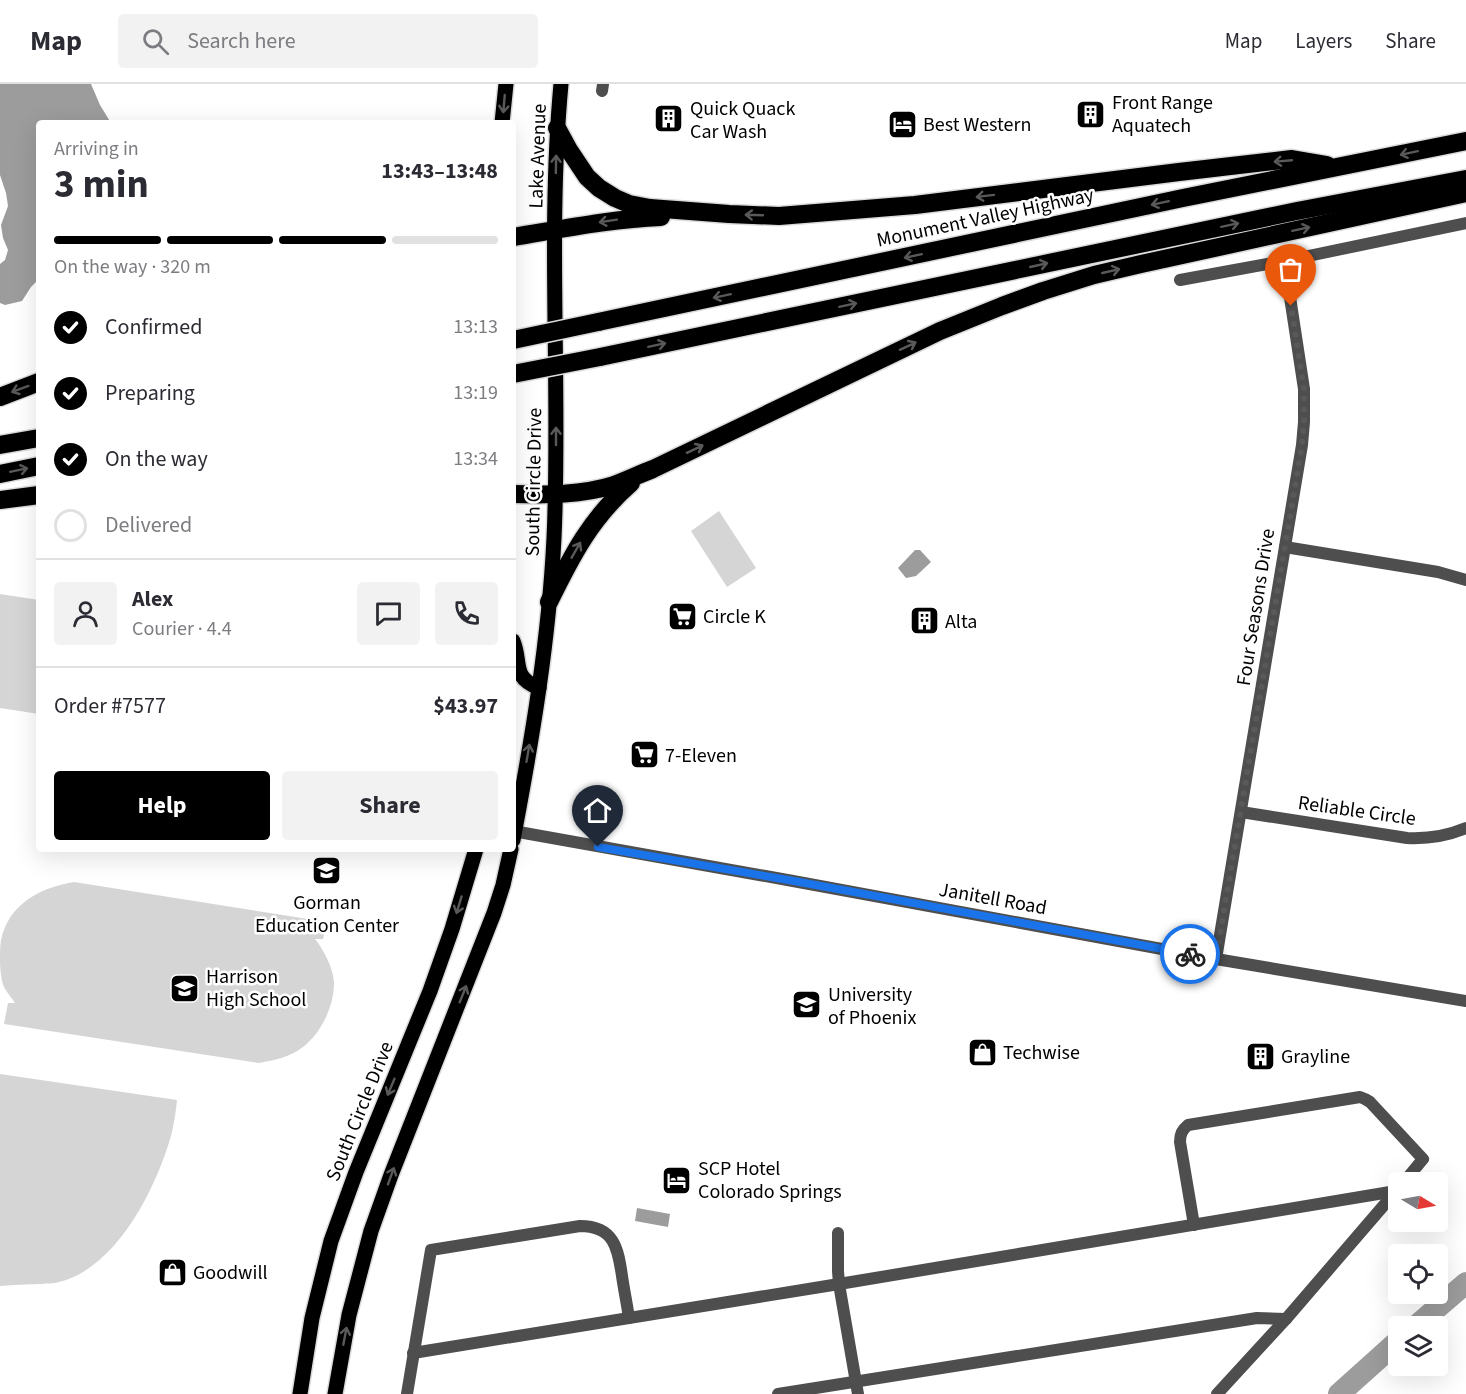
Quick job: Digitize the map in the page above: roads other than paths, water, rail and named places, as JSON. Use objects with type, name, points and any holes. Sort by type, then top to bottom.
[{"type":"highway","points":[[557,128],[588,177],[599,188],[615,198],[629,204],[650,208],[729,214],[779,216],[915,206],[1292,159],[1341,167]]},
{"type":"highway","name":"Monument Valley Highway","points":[[516,339],[1183,198],[1466,141]]},
{"type":"highway","points":[[516,373],[1297,211],[1466,179]]},
{"type":"highway","points":[[516,495],[555,495],[587,491],[642,473],[940,332],[1043,291],[1094,275],[1141,264],[1466,193]]},
{"type":"highway","points":[[516,236],[616,220],[729,214]]},
{"type":"highway","points":[[0,397],[36,383]]},
{"type":"highway","points":[[0,445],[36,439]]},
{"type":"highway","points":[[0,474],[36,467]]},
{"type":"highway","points":[[549,602],[573,554],[589,529],[615,497],[642,473]]},
{"type":"highway","points":[[0,500],[36,495]]},
{"type":"main road","name":"Lake Avenue","points":[[502,120],[506,84]]},
{"type":"main road","name":"Lake Avenue","points":[[555,230],[557,128],[561,84]]},
{"type":"main road","name":"South Circle Drive","points":[[516,822],[539,688],[554,540],[555,230]]},
{"type":"main road","points":[[516,660],[522,676],[529,684],[539,688]]},
{"type":"main road","name":"South Circle Drive","points":[[300,1394],[312,1318],[332,1241],[356,1172],[430,992],[475,852]]},
{"type":"main road","points":[[335,1394],[349,1315],[371,1231],[494,913],[510,852]]},
{"type":"street","points":[[1180,280],[1466,223]]},
{"type":"street","name":"Four Seasons Drive","points":[[1216,959],[1302,445],[1304,389],[1288,284],[1289,260]]},
{"type":"street","points":[[1285,547],[1438,572],[1466,580]]},
{"type":"street","name":"Reliable Circle","points":[[1242,812],[1407,838],[1423,839],[1441,836],[1466,828]]},
{"type":"street","name":"Janitell Road","points":[[516,834],[1216,959],[1466,1001]]},
{"type":"street","points":[[1194,1225],[1180,1142],[1180,1134],[1188,1125],[1365,1098],[1423,1159],[1412,1172]]},
{"type":"street","points":[[414,1353],[1194,1225],[1388,1189]]},
{"type":"street","points":[[1217,1394],[1286,1319],[1388,1200]]},
{"type":"street","points":[[407,1394],[431,1250],[580,1226],[601,1229],[615,1243],[619,1255],[629,1318]]},
{"type":"street","points":[[838,1233],[839,1284],[856,1388]]},
{"type":"street","points":[[778,1394],[856,1388],[1257,1318],[1286,1319]]},
{"type":"waterway","points":[[1428,1316],[1466,1283]]},
{"type":"waterway","points":[[1339,1394],[1388,1350]]},
{"type":"place","name":"Front Range Aquatech","points":[[1091,114]]},
{"type":"place","name":"Quick Quack Car Wash","points":[[669,119]]},
{"type":"place","name":"Best Western","points":[[902,124]]},
{"type":"place","name":"Circle K","points":[[682,616]]},
{"type":"place","name":"Alta","points":[[924,621]]},
{"type":"place","name":"7-Eleven","points":[[644,755]]},
{"type":"place","name":"Gorman Education Center","points":[[327,871]]},
{"type":"place","name":"Harrison High School","points":[[185,988]]},
{"type":"place","name":"University of Phoenix","points":[[807,1005]]},
{"type":"place","name":"Techwise","points":[[982,1052]]},
{"type":"place","name":"Grayline","points":[[1260,1056]]},
{"type":"place","name":"SCP Hotel Colorado Springs","points":[[677,1180]]},
{"type":"place","name":"Goodwill","points":[[172,1272]]}]
